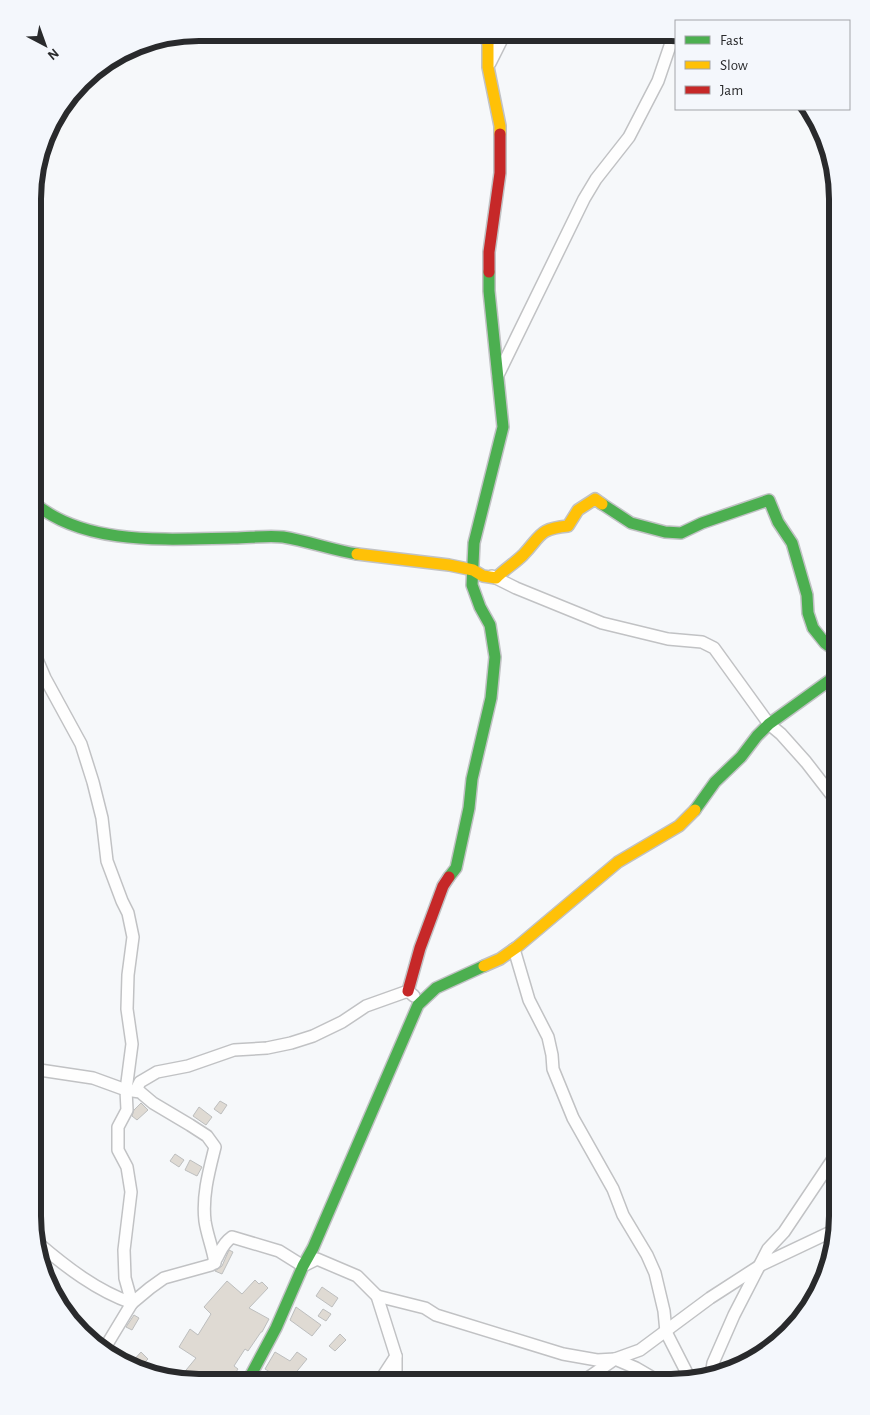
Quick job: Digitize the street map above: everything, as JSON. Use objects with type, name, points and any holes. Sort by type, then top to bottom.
[{"type":"street","points":[[408,991],[420,948],[443,886],[456,868],[469,808],[472,779],[491,698],[496,657],[490,625],[480,607],[472,585],[474,543],[503,427],[489,291],[490,252],[500,172],[500,126],[488,67],[487,41]]},
{"type":"street","points":[[488,67],[502,41]]},
{"type":"street","points":[[497,376],[584,199],[596,179],[629,137],[645,108],[658,81],[672,41]]},
{"type":"street","points":[[496,578],[507,566],[523,555],[536,538],[550,528],[568,526],[578,510],[595,498],[631,522],[666,532],[681,534],[702,524],[769,500],[778,522],[792,543],[807,595],[808,613],[813,628],[829,645]]},
{"type":"street","points":[[41,506],[69,523],[105,535],[175,539],[282,536],[337,551],[449,565],[473,570],[483,576],[496,578],[602,623],[668,639],[702,642],[714,648],[769,724],[781,734],[806,762],[828,791]]},
{"type":"street","points":[[41,670],[81,744],[94,782],[102,818],[108,861],[128,913],[133,938],[128,975],[127,1009],[132,1044],[131,1090],[128,1110],[118,1127],[118,1150],[127,1167],[131,1192],[124,1250],[125,1278],[132,1303]]},
{"type":"street","points":[[252,1374],[276,1328],[303,1266],[313,1248],[418,1006],[436,988],[500,958],[514,949],[618,862],[678,826],[691,815],[715,782],[769,724],[829,681]]},
{"type":"street","points":[[514,949],[530,1000],[548,1037],[553,1069],[573,1118],[614,1189],[624,1215],[655,1273],[664,1311],[666,1332],[687,1373]]},
{"type":"street","points":[[408,991],[416,997],[418,1006]]},
{"type":"street","points":[[131,1090],[157,1072],[188,1066],[234,1050],[266,1048],[313,1036],[342,1022],[366,1006],[408,991]]},
{"type":"street","points":[[41,1070],[93,1078],[131,1090],[206,1136],[215,1147],[206,1184],[204,1208],[207,1232],[215,1263]]},
{"type":"street","points":[[712,1368],[734,1315],[768,1249],[784,1232],[828,1166]]},
{"type":"street","points":[[593,1374],[615,1359],[640,1350],[710,1298],[760,1265],[827,1234]]},
{"type":"street","points":[[107,1344],[132,1303],[164,1278],[193,1272],[215,1263],[223,1243],[232,1237],[248,1240],[279,1251],[303,1266]]},
{"type":"street","points":[[44,1248],[91,1283],[118,1299],[132,1303]]},
{"type":"street","points":[[303,1266],[317,1259],[357,1276],[377,1296],[396,1356],[396,1374]]},
{"type":"street","points":[[377,1296],[425,1308],[436,1315],[563,1354],[597,1360],[615,1359],[646,1374]]},
{"type":"street","points":[[384,1374],[396,1356]]},
{"type":"building","points":[[220,1101],[227,1105],[221,1114],[214,1109]]},
{"type":"building","points":[[141,1103],[148,1110],[137,1120],[132,1116],[134,1110]]},
{"type":"building","points":[[199,1107],[212,1117],[206,1125],[193,1116]]},
{"type":"building","points":[[175,1154],[184,1160],[179,1167],[170,1161]]},
{"type":"building","points":[[190,1160],[202,1167],[197,1176],[185,1170]]},
{"type":"building","points":[[229,1250],[233,1252],[222,1274],[215,1271],[222,1266]]},
{"type":"building","points":[[255,1280],[259,1284],[262,1282],[268,1288],[249,1308],[269,1319],[248,1351],[245,1349],[234,1366],[238,1369],[235,1374],[184,1373],[196,1358],[179,1347],[190,1329],[198,1335],[211,1314],[204,1307],[227,1281],[242,1294]]},
{"type":"building","points":[[322,1287],[338,1298],[332,1307],[316,1296]]},
{"type":"building","points":[[296,1307],[321,1325],[312,1336],[290,1320]]},
{"type":"building","points":[[323,1309],[331,1314],[326,1321],[318,1316]]},
{"type":"building","points":[[134,1315],[139,1318],[132,1330],[126,1327]]},
{"type":"building","points":[[340,1334],[346,1340],[335,1351],[329,1346]]},
{"type":"building","points":[[141,1352],[148,1359],[143,1364],[134,1360]]},
{"type":"building","points":[[275,1352],[290,1361],[297,1352],[307,1359],[295,1374],[273,1374],[265,1369]]},
{"type":"traffic: fast","points":[[449,877],[456,868],[469,808],[472,779],[491,698],[495,657],[490,625],[480,607],[472,585],[474,543],[503,427],[489,291],[489,272]]},
{"type":"traffic: fast","points":[[602,504],[631,523],[665,532],[681,533],[702,523],[769,500],[778,522],[792,543],[807,595],[808,613],[813,628],[829,646]]},
{"type":"traffic: fast","points":[[41,508],[54,517],[77,527],[129,537],[183,539],[277,536],[357,554]]},
{"type":"traffic: fast","points":[[695,810],[715,782],[741,757],[769,724],[829,681]]},
{"type":"traffic: fast","points":[[252,1374],[276,1328],[303,1266],[313,1248],[418,1005],[436,988],[484,966]]},
{"type":"traffic: slow","points":[[487,41],[488,67],[500,134]]},
{"type":"traffic: slow","points":[[357,554],[449,565],[473,570],[483,576],[496,578],[523,555],[541,534],[551,529],[568,526],[578,510],[595,499],[602,504]]},
{"type":"traffic: slow","points":[[484,966],[500,959],[517,947],[618,862],[679,826],[695,810]]},
{"type":"traffic: jam","points":[[489,272],[489,252],[500,173],[500,134]]},
{"type":"traffic: jam","points":[[408,991],[420,948],[443,886],[449,877]]}]
